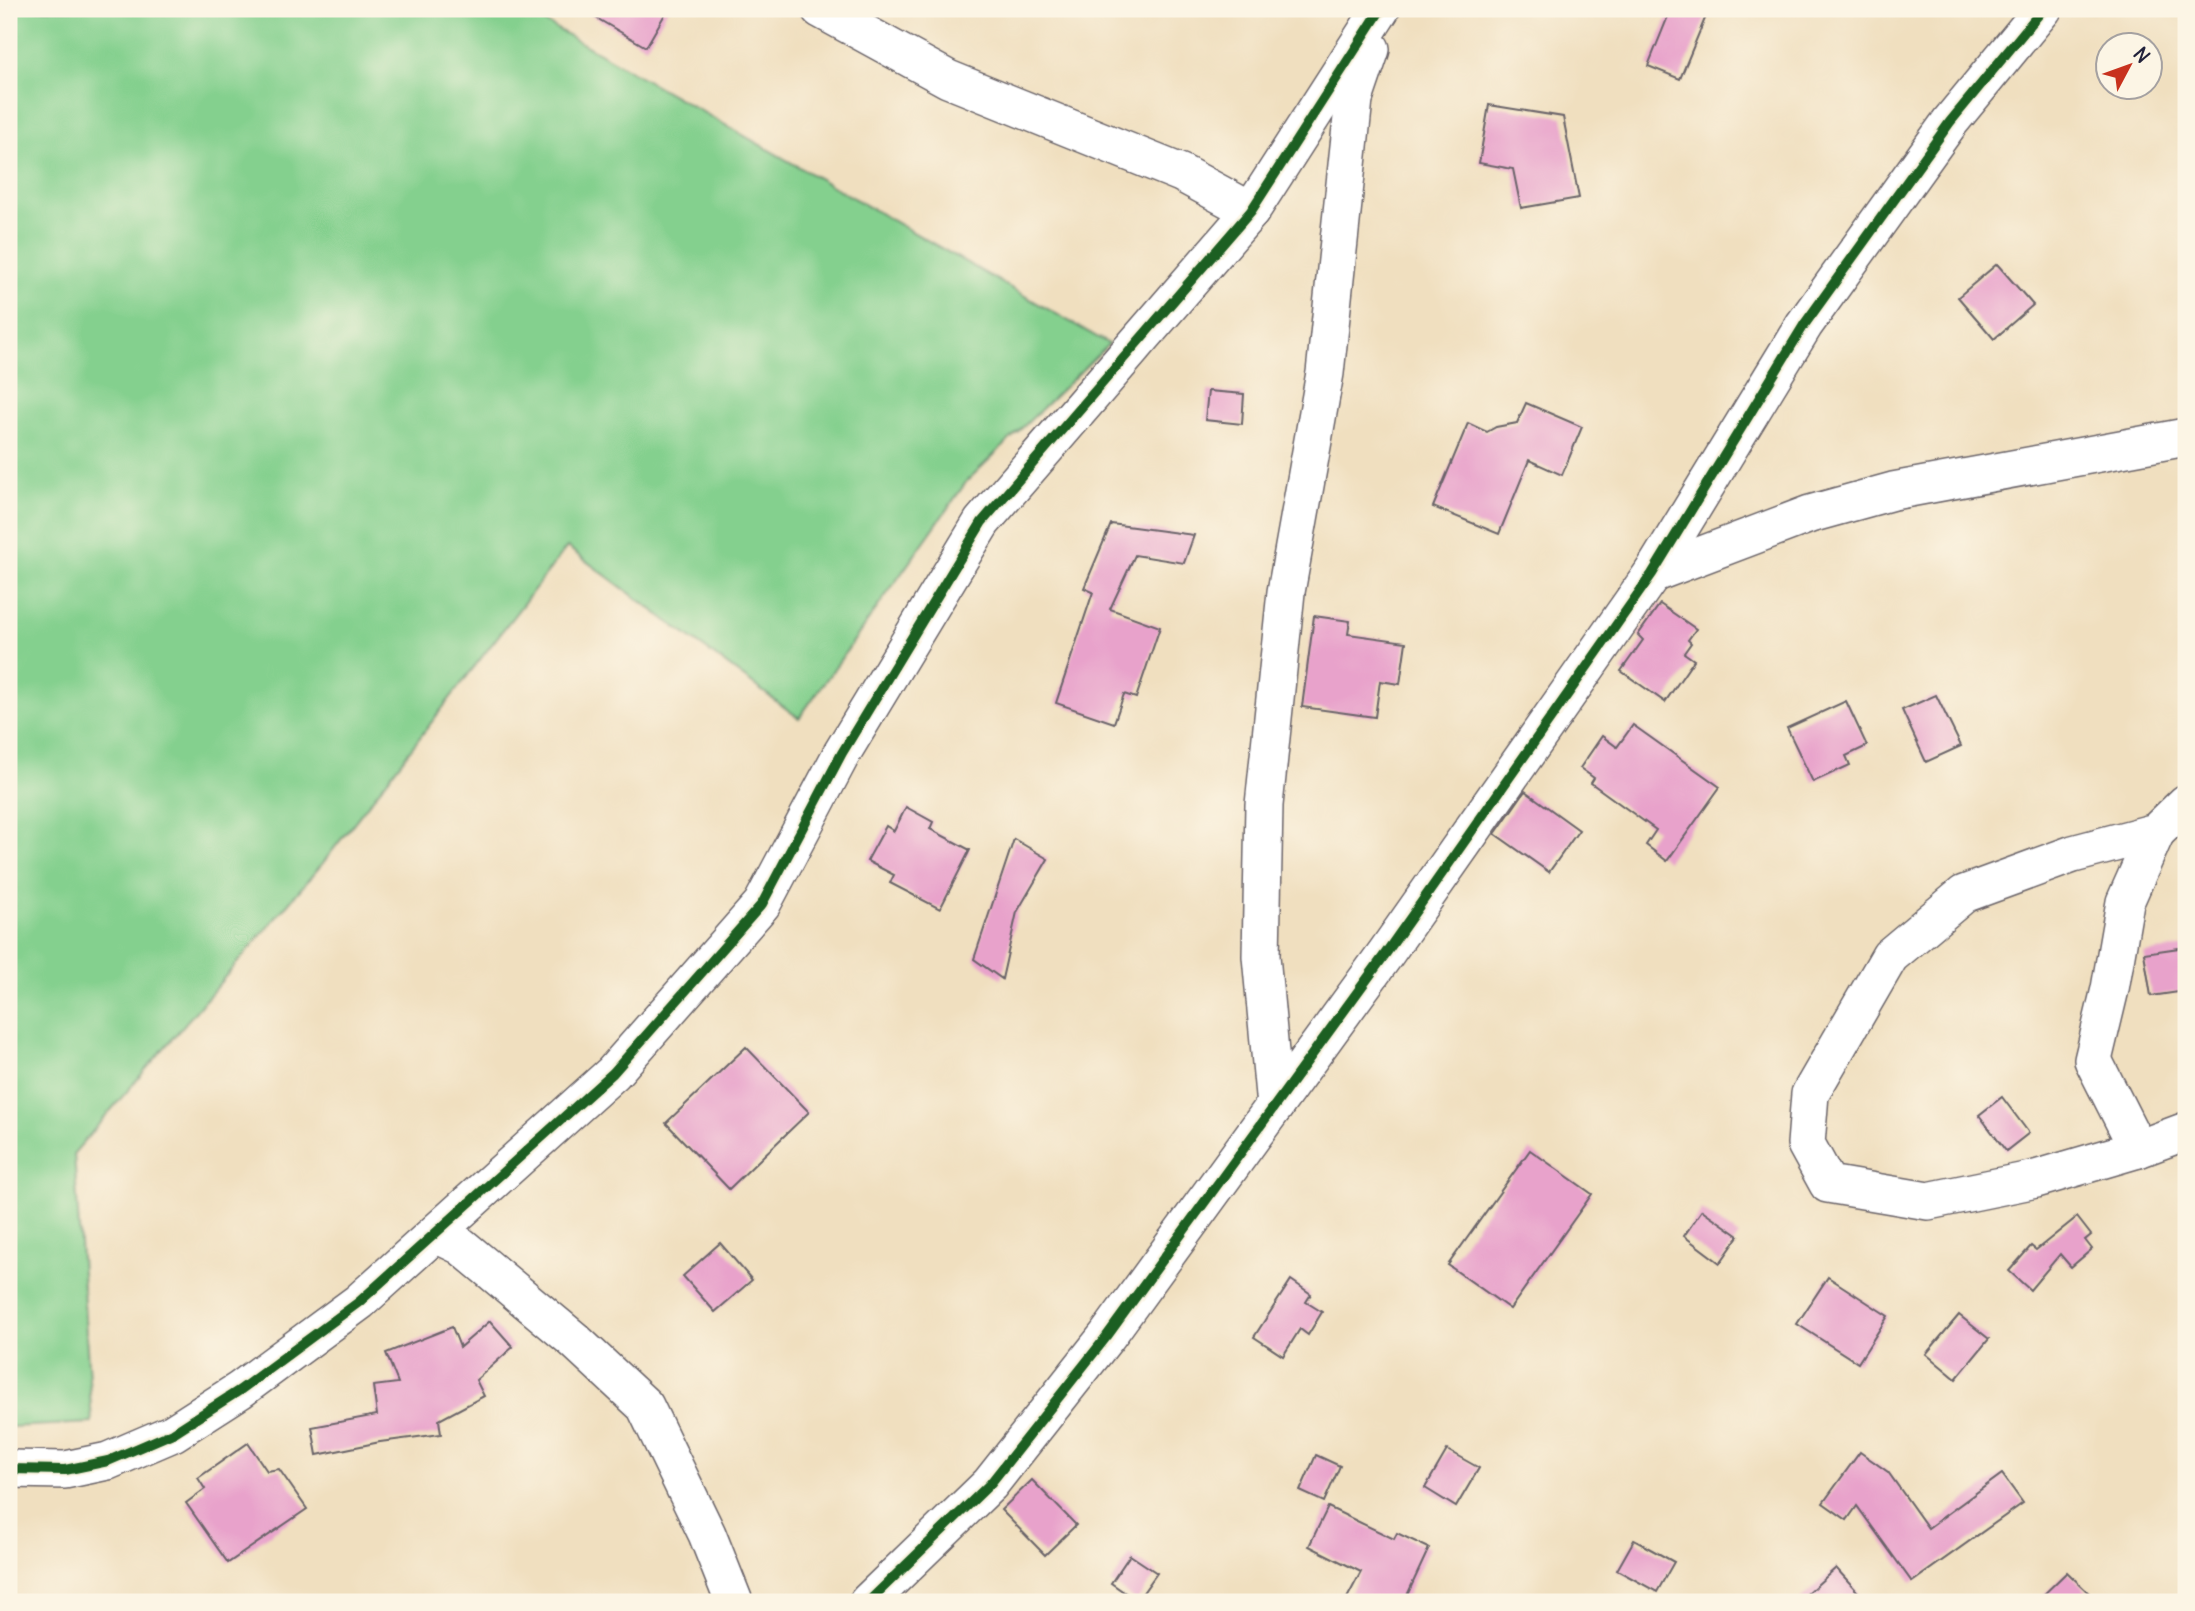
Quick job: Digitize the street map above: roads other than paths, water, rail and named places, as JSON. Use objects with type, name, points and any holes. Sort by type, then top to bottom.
[{"type":"street","points":[[820,9],[948,79],[1181,173],[1251,211]]},
{"type":"street","points":[[9,1469],[65,1470],[108,1461],[173,1433],[240,1390],[359,1302],[614,1073],[762,904],[842,753],[982,522],[1251,211],[1383,9]]},
{"type":"street","points":[[1275,1106],[1261,956],[1264,805],[1286,592],[1325,373],[1354,99],[1383,9]]},
{"type":"street","points":[[868,1602],[990,1484],[1107,1336],[1394,943],[1652,574],[1804,325],[1950,122],[2043,9]]},
{"type":"street","points":[[1652,574],[1810,514],[1893,491],[2186,437]]},
{"type":"street","points":[[2138,1149],[2093,1060],[2110,989],[2125,902],[2156,832],[2186,803]]},
{"type":"street","points":[[2156,832],[2073,854],[1964,894],[1890,956],[1810,1094],[1806,1144],[1828,1184],[1928,1201],[2036,1179],[2138,1149],[2186,1131]]},
{"type":"street","points":[[436,1234],[461,1246],[574,1340],[645,1406],[707,1534],[734,1602]]}]
